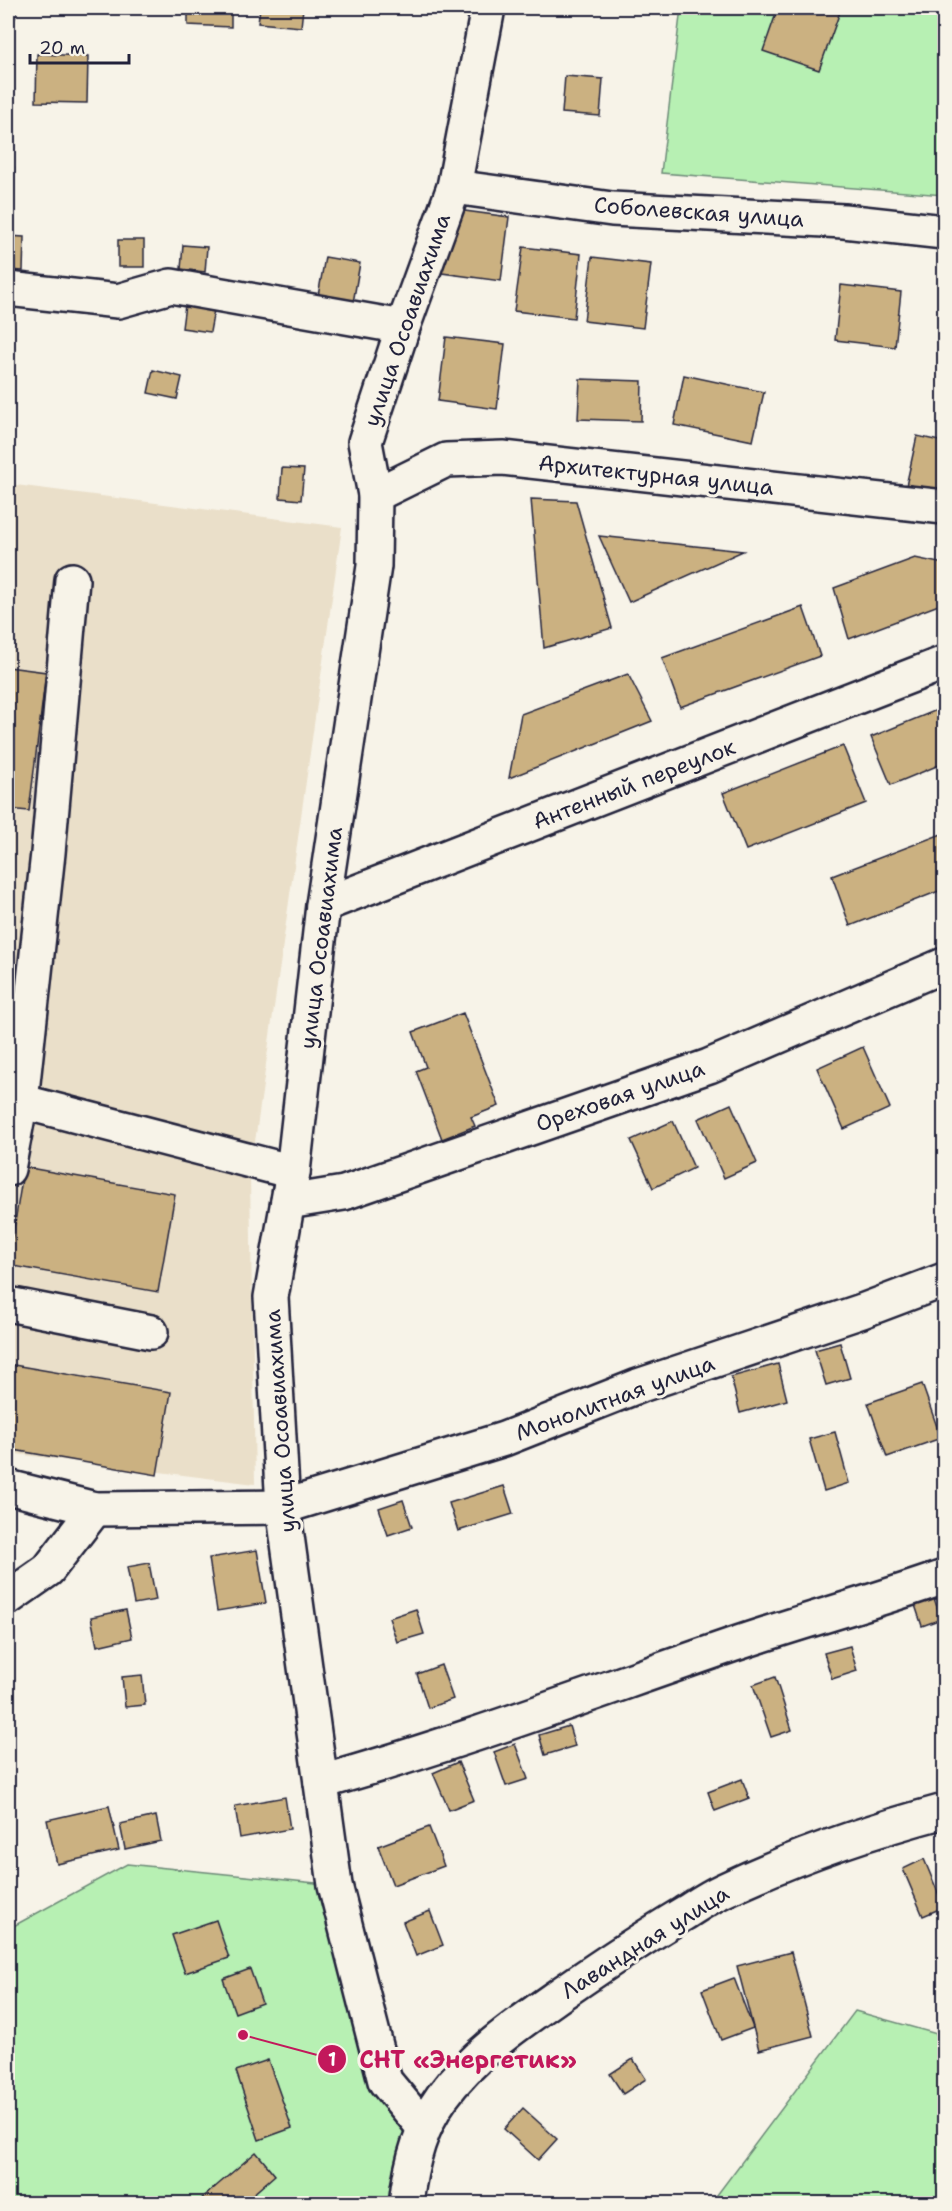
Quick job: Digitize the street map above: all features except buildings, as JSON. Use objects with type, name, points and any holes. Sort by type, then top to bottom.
[{"type":"street","name":"улица Осоавиахима","points":[[424,2128],[385,2081],[335,1885],[283,1507],[271,1297],[290,1187],[323,905],[374,566],[375,495],[365,442],[403,327],[454,187],[488,8]]},
{"type":"street","name":"Соболевская улица","points":[[454,187],[612,209],[844,221],[945,232]]},
{"type":"street","points":[[8,289],[118,301],[171,286],[403,327]]},
{"type":"street","name":"Архитектурная улица","points":[[375,495],[446,460],[503,458],[945,507]]},
{"type":"street","points":[[8,1169],[14,1100],[48,853],[72,579]]},
{"type":"street","name":"Антенный переулок","points":[[323,905],[945,663]]},
{"type":"street","name":"Ореховая улица","points":[[290,1187],[344,1192],[709,1066],[945,965]]},
{"type":"street","points":[[14,1100],[290,1187]]},
{"type":"street","name":"Монолитная улица","points":[[8,1487],[95,1509],[283,1507],[504,1439],[638,1386],[862,1311],[945,1280]]},
{"type":"street","points":[[8,1304],[152,1332]]},
{"type":"street","points":[[8,1598],[48,1570],[95,1509]]},
{"type":"street","points":[[321,1782],[408,1758],[735,1644],[889,1597],[945,1577]]},
{"type":"street","name":"Лавандная улица","points":[[424,2128],[441,2098],[473,2060],[523,2020],[640,1939],[721,1891],[786,1863],[891,1826],[945,1811]]},
{"type":"street","points":[[406,2204],[408,2180],[424,2128]]},
{"type":"shaded area","points":[[8,484],[342,527],[250,1177],[255,1484],[8,1453]]},
{"type":"green space","points":[[681,8],[944,8],[944,195],[661,173]]},
{"type":"green space","points":[[127,1864],[335,1885],[385,2081],[424,2128],[406,2203],[8,2204],[8,1929]]},
{"type":"green space","points":[[855,2011],[944,2036],[944,2203],[711,2203]]},
{"type":"place","name":"СНТ «Энергетик»","points":[[243,2035]]}]
